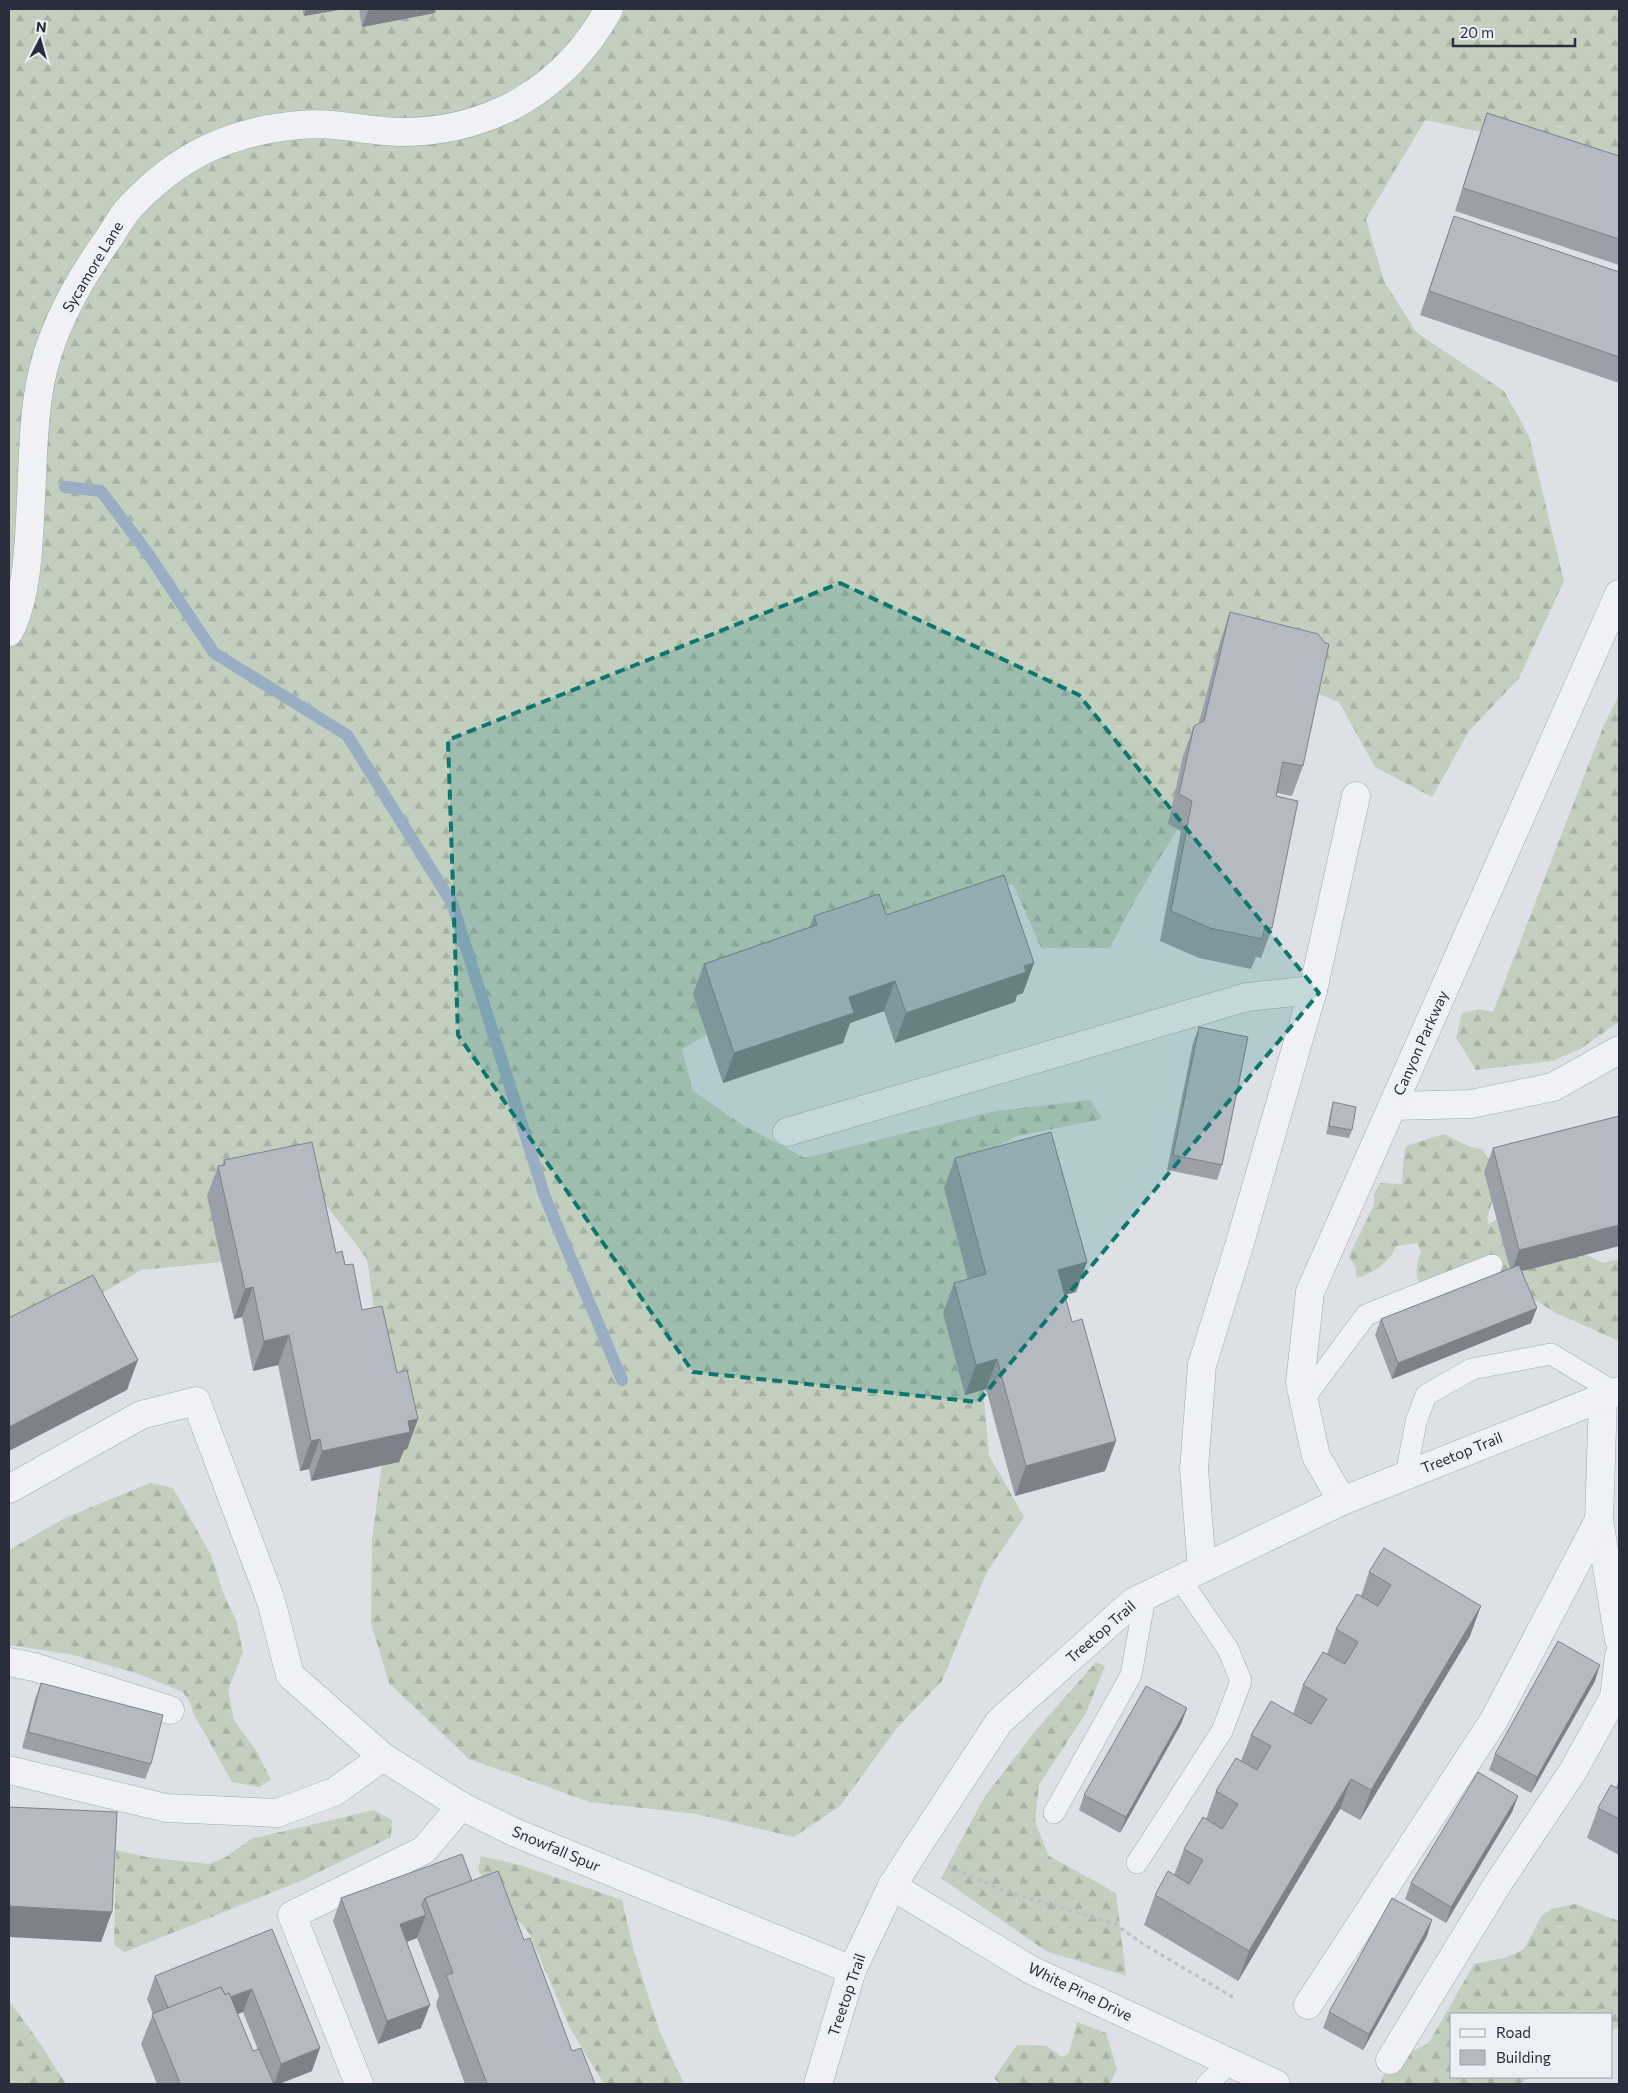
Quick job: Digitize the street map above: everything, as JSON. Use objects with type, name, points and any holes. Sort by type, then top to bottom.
[{"type":"street","name":"Sycamore Lane","points":[[9,632],[15,620],[29,551],[35,422],[40,383],[51,341],[98,253],[130,207],[166,173],[195,154],[236,136],[300,124],[402,132],[442,130],[503,111],[556,78],[578,56],[609,9]]},
{"type":"street","name":"Canyon Parkway","points":[[1342,1501],[1316,1456],[1300,1383],[1310,1292],[1619,594]]},
{"type":"street","points":[[1191,1574],[1194,1468],[1202,1365],[1239,1246],[1313,990],[1356,796]]},
{"type":"street","points":[[787,1132],[1247,997],[1313,990]]},
{"type":"street","points":[[1393,1106],[1471,1104],[1553,1086],[1619,1050]]},
{"type":"street","points":[[1613,1394],[1599,1520],[1619,1640]]},
{"type":"street","name":"Treetop Trail","points":[[818,2084],[852,1970],[892,1886],[911,1856],[999,1722],[1133,1602],[1342,1501],[1613,1394]]},
{"type":"street","name":"Snowfall Spur","points":[[9,1489],[140,1414],[196,1401],[271,1601],[290,1675],[383,1757],[461,1806],[516,1833],[852,1970]]},
{"type":"street","points":[[1308,2005],[1494,1720],[1599,1520]]},
{"type":"street","points":[[1390,2060],[1497,1885],[1573,1771],[1614,1697],[1619,1656]]},
{"type":"street","points":[[9,1662],[34,1666],[170,1710]]},
{"type":"street","points":[[9,1770],[166,1808],[277,1813],[334,1792],[383,1757]]},
{"type":"street","points":[[359,2084],[292,1915],[424,1850],[461,1806]]},
{"type":"street","name":"White Pine Drive","points":[[892,1886],[1032,1970],[1276,2084]]},
{"type":"lane","points":[[1303,1400],[1366,1315],[1492,1265]]},
{"type":"lane","points":[[1406,1475],[1416,1422],[1426,1394],[1472,1369],[1552,1354],[1613,1394]]},
{"type":"lane","points":[[1137,1863],[1222,1730],[1240,1681],[1228,1649],[1191,1574]]},
{"type":"lane","points":[[1054,1813],[1131,1675],[1144,1597]]},
{"type":"lane","points":[[1207,2084],[1230,2063]]},
{"type":"path","points":[[911,1856],[946,1865],[1002,1890],[1115,1924],[1143,1944],[1236,1998]]},
{"type":"highlighted area","points":[[840,583],[1079,695],[1319,993],[978,1402],[693,1372],[458,1035],[448,740]]},
{"type":"green space","points":[[9,9],[1619,9],[1619,161],[1425,120],[1366,219],[1384,281],[1417,333],[1504,391],[1529,436],[1564,581],[1519,678],[1469,731],[1432,797],[1375,767],[1339,702],[1278,678],[1168,844],[1110,948],[1041,948],[1013,884],[868,924],[736,1018],[682,1049],[693,1091],[741,1124],[805,1158],[996,1111],[1091,1100],[1102,1119],[1014,1137],[963,1165],[989,1455],[1024,1517],[987,1572],[942,1681],[897,1728],[840,1806],[794,1837],[696,1814],[590,1802],[469,1759],[389,1683],[371,1623],[372,1539],[386,1433],[380,1351],[367,1259],[301,1172],[208,1196],[222,1262],[141,1270],[82,1305],[9,1339]]},
{"type":"green space","points":[[1619,695],[1619,1022],[1580,1049],[1552,1061],[1476,1070],[1456,1038],[1462,1013],[1480,1009],[1493,1012],[1603,727]]},
{"type":"green space","points":[[1444,1134],[1468,1146],[1483,1150],[1500,1177],[1487,1218],[1489,1224],[1510,1211],[1574,1249],[1603,1263],[1619,1259],[1619,1341],[1556,1313],[1532,1298],[1428,1301],[1417,1277],[1417,1266],[1421,1252],[1417,1243],[1396,1246],[1386,1262],[1369,1274],[1356,1278],[1356,1268],[1349,1256],[1374,1205],[1374,1194],[1380,1183],[1402,1184],[1406,1146]]},
{"type":"green space","points":[[150,1483],[173,1488],[211,1555],[224,1595],[236,1620],[243,1652],[228,1690],[234,1720],[257,1752],[271,1780],[259,1787],[232,1782],[183,1692],[139,1674],[70,1654],[9,1645],[9,1550],[65,1518]]},
{"type":"green space","points":[[1096,1662],[1105,1666],[1086,1713],[1039,1785],[1035,1822],[1049,1856],[1116,1893],[1126,1976],[1046,1951],[941,1878],[985,1796],[1037,1729]]},
{"type":"green space","points":[[374,1810],[392,1820],[391,1837],[303,1880],[125,1952],[114,1945],[116,1850],[147,1857],[209,1864],[226,1857],[251,1839]]},
{"type":"green space","points":[[481,1856],[520,1865],[622,1900],[634,1952],[660,2032],[684,2084],[604,2084],[570,2028],[529,1933],[490,1888],[478,1870]]},
{"type":"green space","points":[[1575,1904],[1619,1921],[1619,2026],[1613,2030],[1613,2013],[1450,2013],[1450,2078],[1529,2078],[1519,2084],[1380,2084],[1390,2060],[1424,2046],[1430,2041],[1474,1964],[1508,1957],[1524,1949],[1542,1915],[1552,1909]]},
{"type":"green space","points":[[9,2001],[35,2036],[66,2084],[9,2084]]},
{"type":"green space","points":[[1077,2022],[1106,2033],[1117,2069],[1110,2084],[1000,2084],[994,2078],[1017,2045],[1047,2046],[1062,2057],[1069,2053]]},
{"type":"building","points":[[1487,113],[1619,156],[1619,239],[1463,188]]},
{"type":"building","points":[[1454,216],[1619,272],[1619,357],[1429,291]]},
{"type":"building","points":[[1230,612],[1318,634],[1325,643],[1329,644],[1303,766],[1283,762],[1276,796],[1298,801],[1272,928],[1265,927],[1262,939],[1210,928],[1171,911],[1192,801],[1179,794],[1194,726],[1204,721]]},
{"type":"building","points":[[1004,875],[1034,963],[1024,966],[1026,972],[906,1013],[895,981],[849,997],[854,1013],[734,1053],[704,964],[817,925],[814,916],[879,894],[886,915]]},
{"type":"building","points":[[1199,1027],[1248,1037],[1222,1165],[1173,1155]]},
{"type":"building","points":[[1333,1102],[1356,1107],[1352,1130],[1329,1126]]},
{"type":"building","points":[[1619,1116],[1619,1225],[1519,1250],[1493,1148]]},
{"type":"building","points":[[1051,1132],[1087,1262],[1058,1270],[1072,1322],[1082,1319],[1116,1441],[1026,1466],[997,1359],[976,1365],[954,1283],[986,1274],[955,1158]]},
{"type":"building","points":[[312,1142],[336,1253],[342,1251],[345,1265],[353,1264],[362,1310],[382,1306],[397,1373],[407,1370],[418,1419],[408,1421],[410,1432],[322,1451],[320,1439],[311,1441],[289,1335],[264,1341],[253,1287],[245,1289],[218,1166],[225,1165],[224,1160]]},
{"type":"building","points":[[1519,1265],[1537,1308],[1398,1363],[1381,1319]]},
{"type":"building","points":[[93,1275],[138,1360],[9,1427],[9,1318]]},
{"type":"building","points":[[1384,1548],[1481,1606],[1371,1790],[1351,1779],[1249,1951],[1155,1895],[1168,1871],[1189,1884],[1203,1860],[1184,1849],[1203,1817],[1222,1829],[1238,1804],[1216,1791],[1236,1758],[1257,1770],[1271,1746],[1251,1735],[1271,1701],[1311,1724],[1327,1699],[1303,1685],[1323,1652],[1345,1664],[1358,1642],[1336,1629],[1357,1594],[1378,1606],[1391,1585],[1369,1572]]},
{"type":"building","points":[[1558,1641],[1600,1665],[1537,1777],[1495,1754]]},
{"type":"building","points":[[41,1683],[163,1715],[151,1764],[28,1732]]},
{"type":"building","points":[[1146,1686],[1187,1708],[1126,1817],[1084,1795]]},
{"type":"building","points":[[1478,1772],[1518,1796],[1451,1907],[1411,1883]]},
{"type":"building","points":[[1611,1785],[1619,1789],[1619,1819],[1598,1808]]},
{"type":"building","points":[[9,1807],[117,1812],[112,1912],[9,1906]]},
{"type":"building","points":[[462,1854],[472,1881],[425,1898],[422,1905],[426,1915],[400,1924],[430,2005],[387,2021],[341,1898]]},
{"type":"building","points":[[498,1871],[524,1940],[530,1938],[572,2051],[581,2048],[595,2084],[487,2084],[446,1975],[453,1973],[425,1898]]},
{"type":"building","points":[[1392,1898],[1432,1920],[1369,2034],[1329,2012]]},
{"type":"building","points":[[272,1929],[320,2048],[281,2064],[252,1989],[230,1997],[229,1993],[225,1995],[221,1987],[168,2008],[155,1976]]},
{"type":"building","points":[[221,1987],[225,1995],[229,1993],[253,2051],[259,2049],[274,2084],[175,2084],[180,2083],[152,2014]]},
{"type":"waterway","points":[[65,487],[101,491],[149,555],[214,653],[347,735],[452,903],[545,1197],[622,1380]]}]
